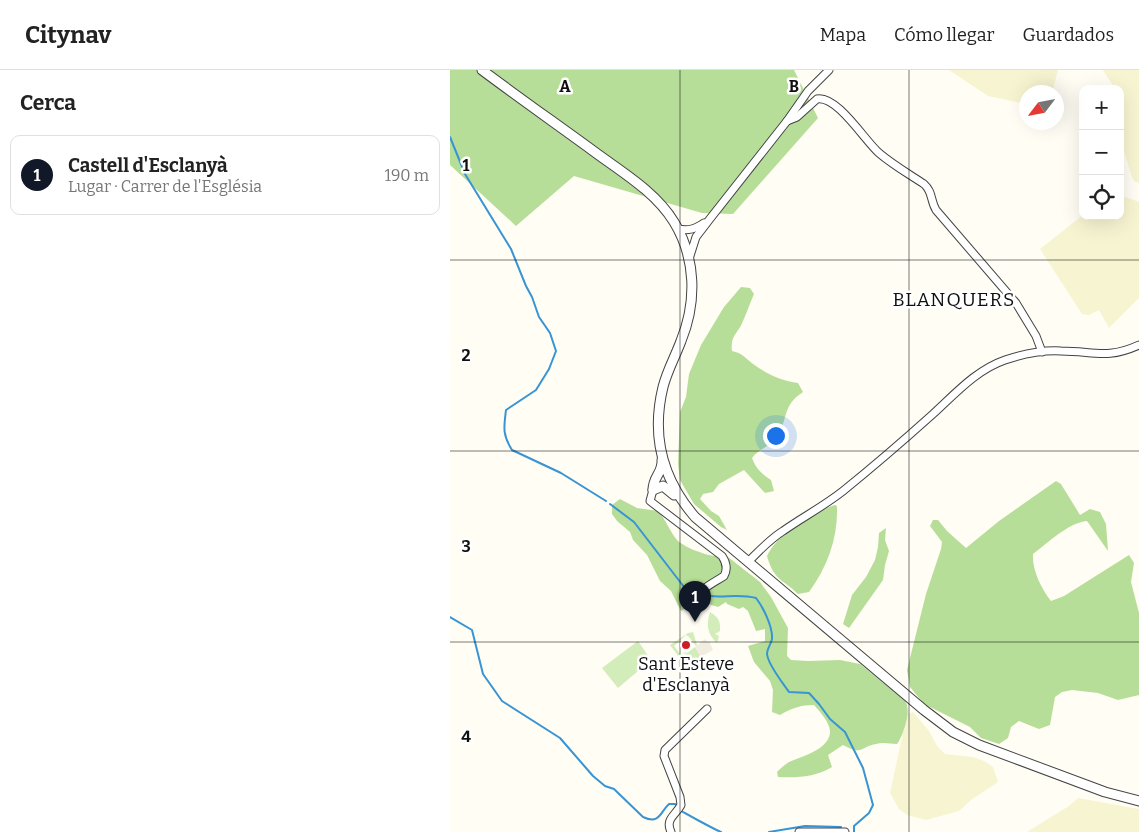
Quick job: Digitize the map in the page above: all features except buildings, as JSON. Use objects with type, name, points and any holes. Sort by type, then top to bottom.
[{"type":"street","points":[[482,70],[642,186],[660,204],[678,229],[690,259],[692,281],[689,315],[682,339],[666,376],[660,402],[658,426],[667,488],[711,532],[749,561],[917,704],[953,732],[979,745],[1105,792],[1139,801]]},
{"type":"street","points":[[690,259],[696,237],[787,121],[808,90],[829,70]]},
{"type":"street","points":[[787,121],[797,117],[817,99],[820,98],[827,101],[851,121],[870,145],[879,153],[930,189],[932,203],[936,210],[1016,303],[1033,329],[1042,352]]},
{"type":"street","points":[[678,229],[686,231],[695,229],[709,220]]},
{"type":"street","points":[[749,561],[782,531],[855,482],[970,381],[1002,361],[1021,355],[1062,350],[1104,355],[1114,354],[1139,345]]},
{"type":"street","points":[[653,490],[654,480],[662,469],[662,452]]},
{"type":"street","points":[[666,480],[659,480],[655,484],[650,501],[716,551],[725,562],[724,576],[709,584],[697,597]]},
{"type":"street","points":[[666,480],[686,506]]},
{"type":"street","points":[[671,832],[668,821],[679,809],[680,797],[664,756],[665,750],[707,710]]},
{"type":"street","points":[[799,832],[845,832]]},
{"type":"shaded area","points":[[949,70],[1058,70],[1054,85],[1019,85],[1019,102],[988,96]]},
{"type":"shaded area","points":[[1103,70],[1139,70],[1139,183],[1134,181],[1132,177],[1124,151],[1124,85],[1112,84]]},
{"type":"shaded area","points":[[1124,196],[1139,202],[1139,298],[1109,328],[1099,310],[1089,315],[1082,314],[1040,249],[1079,218],[1079,220],[1124,220]]},
{"type":"shaded area","points":[[705,639],[707,642],[709,641],[713,650],[701,657],[695,647]]},
{"type":"shaded area","points":[[913,712],[929,731],[937,746],[945,754],[973,757],[984,761],[993,767],[998,782],[971,800],[959,811],[926,820],[907,815],[899,809],[890,793],[907,714]]},
{"type":"shaded area","points":[[1078,798],[1139,809],[1139,832],[1027,832],[1069,806]]},
{"type":"green space","points":[[450,70],[794,70],[818,118],[733,214],[702,213],[574,176],[516,226],[450,165]]},
{"type":"green space","points":[[741,287],[750,288],[754,294],[741,325],[733,338],[732,351],[742,355],[771,375],[798,383],[803,392],[796,397],[788,408],[783,425],[776,438],[752,458],[760,471],[771,480],[774,491],[765,493],[744,470],[719,484],[713,492],[703,494],[700,499],[711,511],[719,516],[727,530],[694,504],[680,480],[678,464],[680,412],[686,397],[689,374],[701,345],[724,307]]},
{"type":"green space","points":[[1056,481],[1061,484],[1080,515],[1090,509],[1100,512],[1106,524],[1108,551],[1087,521],[1073,525],[1033,554],[1038,579],[1051,601],[1064,596],[1129,555],[1134,563],[1131,582],[1139,613],[1139,695],[1118,700],[1098,693],[1072,690],[1062,692],[1055,697],[1050,725],[1039,729],[1019,721],[1011,727],[1008,738],[999,744],[981,738],[970,727],[924,704],[910,687],[907,670],[926,594],[942,542],[930,526],[933,520],[938,520],[966,548],[999,521]]},
{"type":"green space","points":[[620,499],[637,508],[658,511],[675,538],[682,544],[704,554],[722,558],[728,557],[760,582],[771,597],[788,628],[787,656],[791,660],[840,660],[860,664],[903,699],[907,704],[908,710],[903,732],[897,744],[879,743],[861,750],[855,750],[843,745],[828,755],[832,767],[826,770],[806,776],[778,777],[777,772],[785,764],[808,755],[826,743],[830,731],[826,720],[814,705],[797,707],[780,715],[772,712],[773,690],[770,681],[754,662],[748,646],[765,641],[765,629],[756,631],[748,611],[743,607],[739,609],[726,602],[718,607],[698,601],[690,602],[681,611],[671,591],[660,581],[647,555],[633,540],[630,532],[612,514],[612,505]]},
{"type":"green space","points":[[835,505],[837,506],[837,518],[834,540],[822,572],[809,592],[798,594],[779,579],[767,556],[776,543],[786,534]]},
{"type":"green space","points":[[886,528],[885,540],[889,551],[883,580],[849,628],[843,624],[852,595],[866,577],[875,560],[879,533]]},
{"type":"green space","points":[[710,612],[717,618],[720,625],[720,631],[715,634],[719,636],[717,643],[708,629]]},
{"type":"green space","points":[[693,632],[696,646],[686,635],[674,646],[681,655],[695,647],[701,657],[688,660],[685,653],[679,657],[670,645],[688,633]]},
{"type":"green space","points":[[638,641],[651,660],[618,688],[602,668]]},
{"type":"waterway","points":[[450,137],[465,174],[511,249],[539,317],[550,333],[556,351],[549,369],[536,390],[506,410],[505,435],[512,450],[561,473],[606,501]]},
{"type":"waterway","points":[[610,504],[634,522],[684,587],[697,594]]},
{"type":"waterway","points":[[702,595],[756,598],[771,629],[772,639],[767,654],[776,674],[789,692],[809,693],[830,719],[845,732],[863,768],[873,805],[869,813],[854,826],[854,832]]},
{"type":"waterway","points":[[450,617],[472,630],[483,674],[502,701],[560,738],[593,776],[605,786],[614,789],[643,817],[656,819],[669,804],[677,806]]},
{"type":"waterway","points":[[680,810],[721,832]]},
{"type":"waterway","points":[[769,832],[805,826],[841,827]]},
{"type":"place","name":"Castell d'Esclanyà","points":[[695,622]]},
{"type":"place","name":"Sant Esteve d'Esclanyà","points":[[686,645]]},
{"type":"district","name":"BLANQUERS","points":[[954,299]]}]
